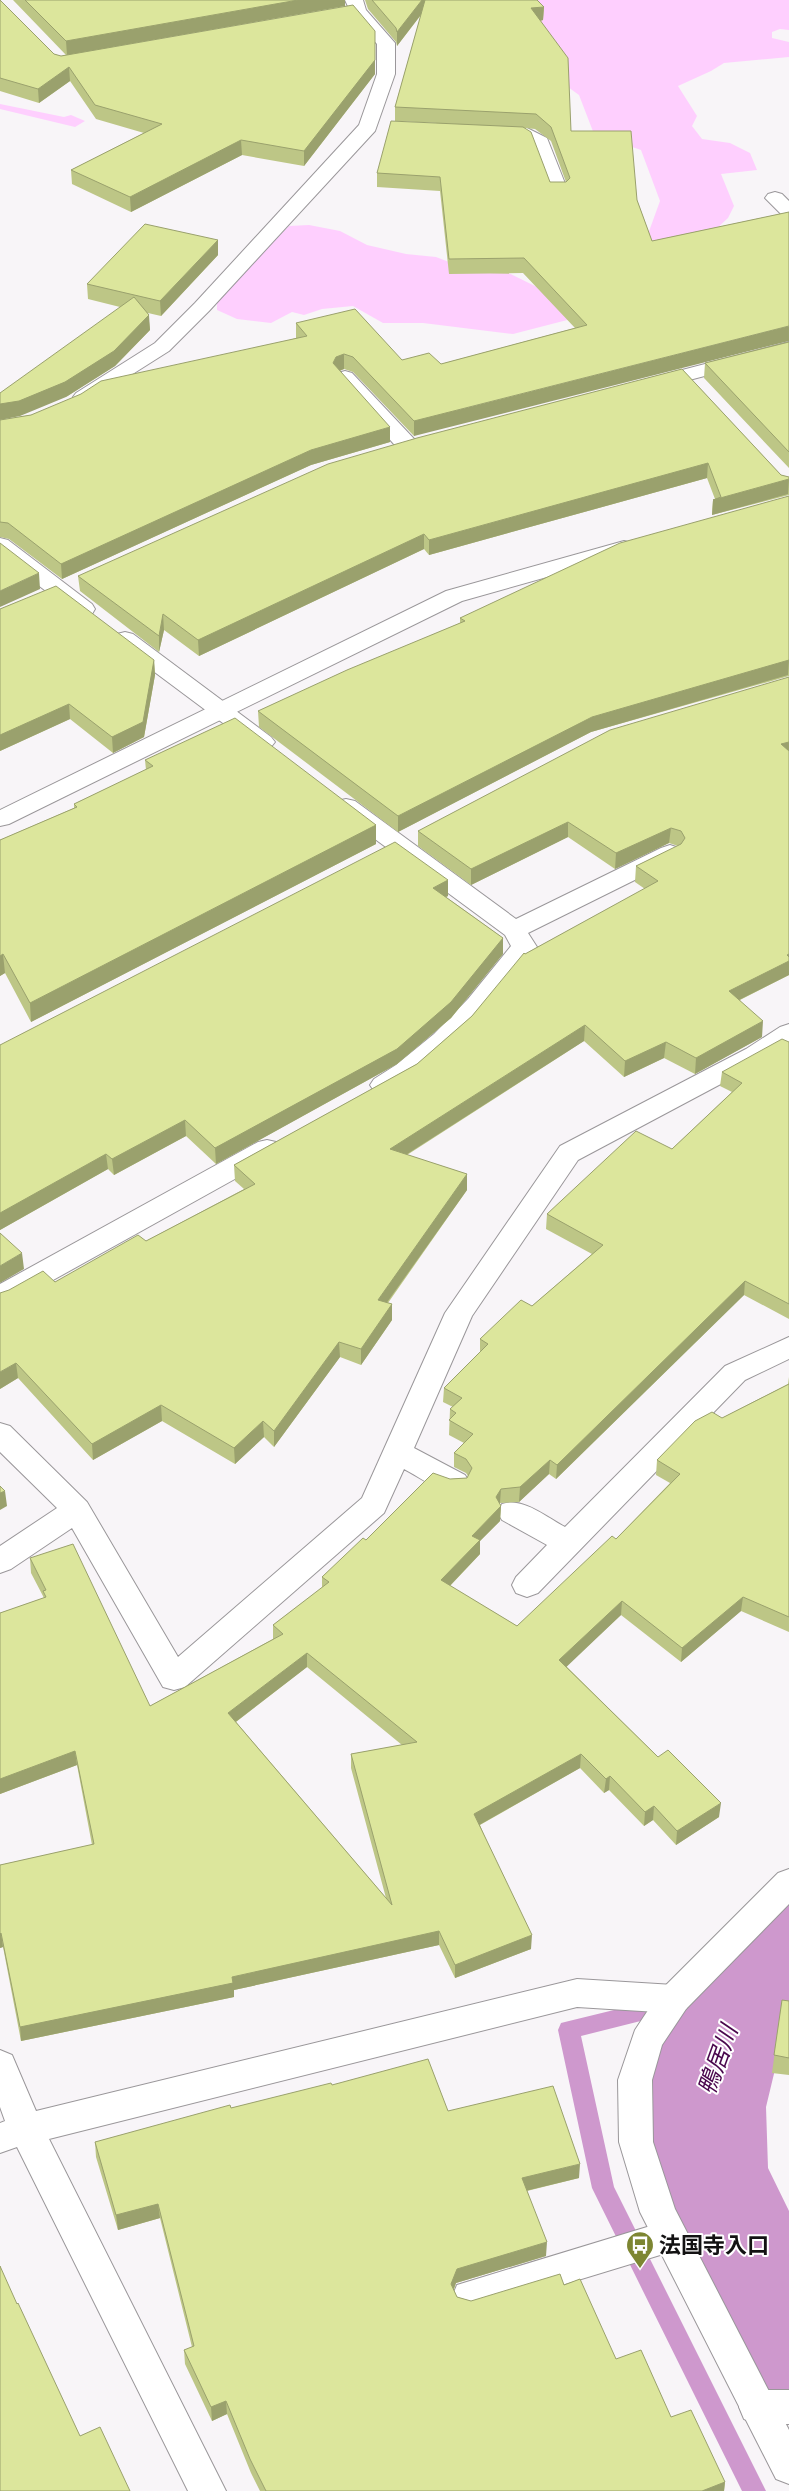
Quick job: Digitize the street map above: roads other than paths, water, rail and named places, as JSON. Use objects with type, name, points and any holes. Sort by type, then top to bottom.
[{"type":"street","points":[[66,406],[121,374],[162,346],[208,300],[368,127],[386,74],[386,43],[350,8]]},
{"type":"street","points":[[368,127],[388,128]]},
{"type":"street","points":[[477,132],[527,134],[540,142],[558,191]]},
{"type":"street","points":[[789,195],[775,198],[789,211]]},
{"type":"street","points":[[629,390],[693,382],[789,348]]},
{"type":"street","points":[[345,377],[409,446]]},
{"type":"street","points":[[0,818],[454,596],[645,542]]},
{"type":"street","points":[[0,545],[285,758]]},
{"type":"street","points":[[331,795],[388,850],[514,930],[524,947],[461,1025],[407,1072],[364,1096]]},
{"type":"street","points":[[388,850],[423,832]]},
{"type":"street","points":[[514,930],[670,853]]},
{"type":"street","points":[[0,1434],[77,1510],[174,1678],[374,1505],[459,1313],[569,1153],[755,1056],[789,1034]]},
{"type":"street","points":[[0,1297],[286,1139]]},
{"type":"street","points":[[527,1584],[735,1373],[789,1347]]},
{"type":"street","points":[[398,1452],[455,1482]]},
{"type":"street","points":[[0,1562],[77,1510]]},
{"type":"street","points":[[512,1512],[568,1543]]},
{"type":"street","points":[[786,1888],[674,1999],[647,2040],[635,2080],[636,2142],[658,2212],[670,2236],[773,2407],[789,2466]]},
{"type":"street","points":[[13,2134],[576,1993],[674,1999]]},
{"type":"street","points":[[0,2065],[13,2134],[207,2491]]},
{"type":"street","points":[[470,2297],[670,2236]]},
{"type":"waterway","name":"鴨居川","points":[[789,1948],[749,1986],[714,2056],[701,2107],[702,2171],[789,2353]]},
{"type":"waterway","points":[[749,1986],[569,2030],[603,2188],[754,2491]]},
{"type":"place","name":"法国寺入口","points":[[640,2269]]}]
